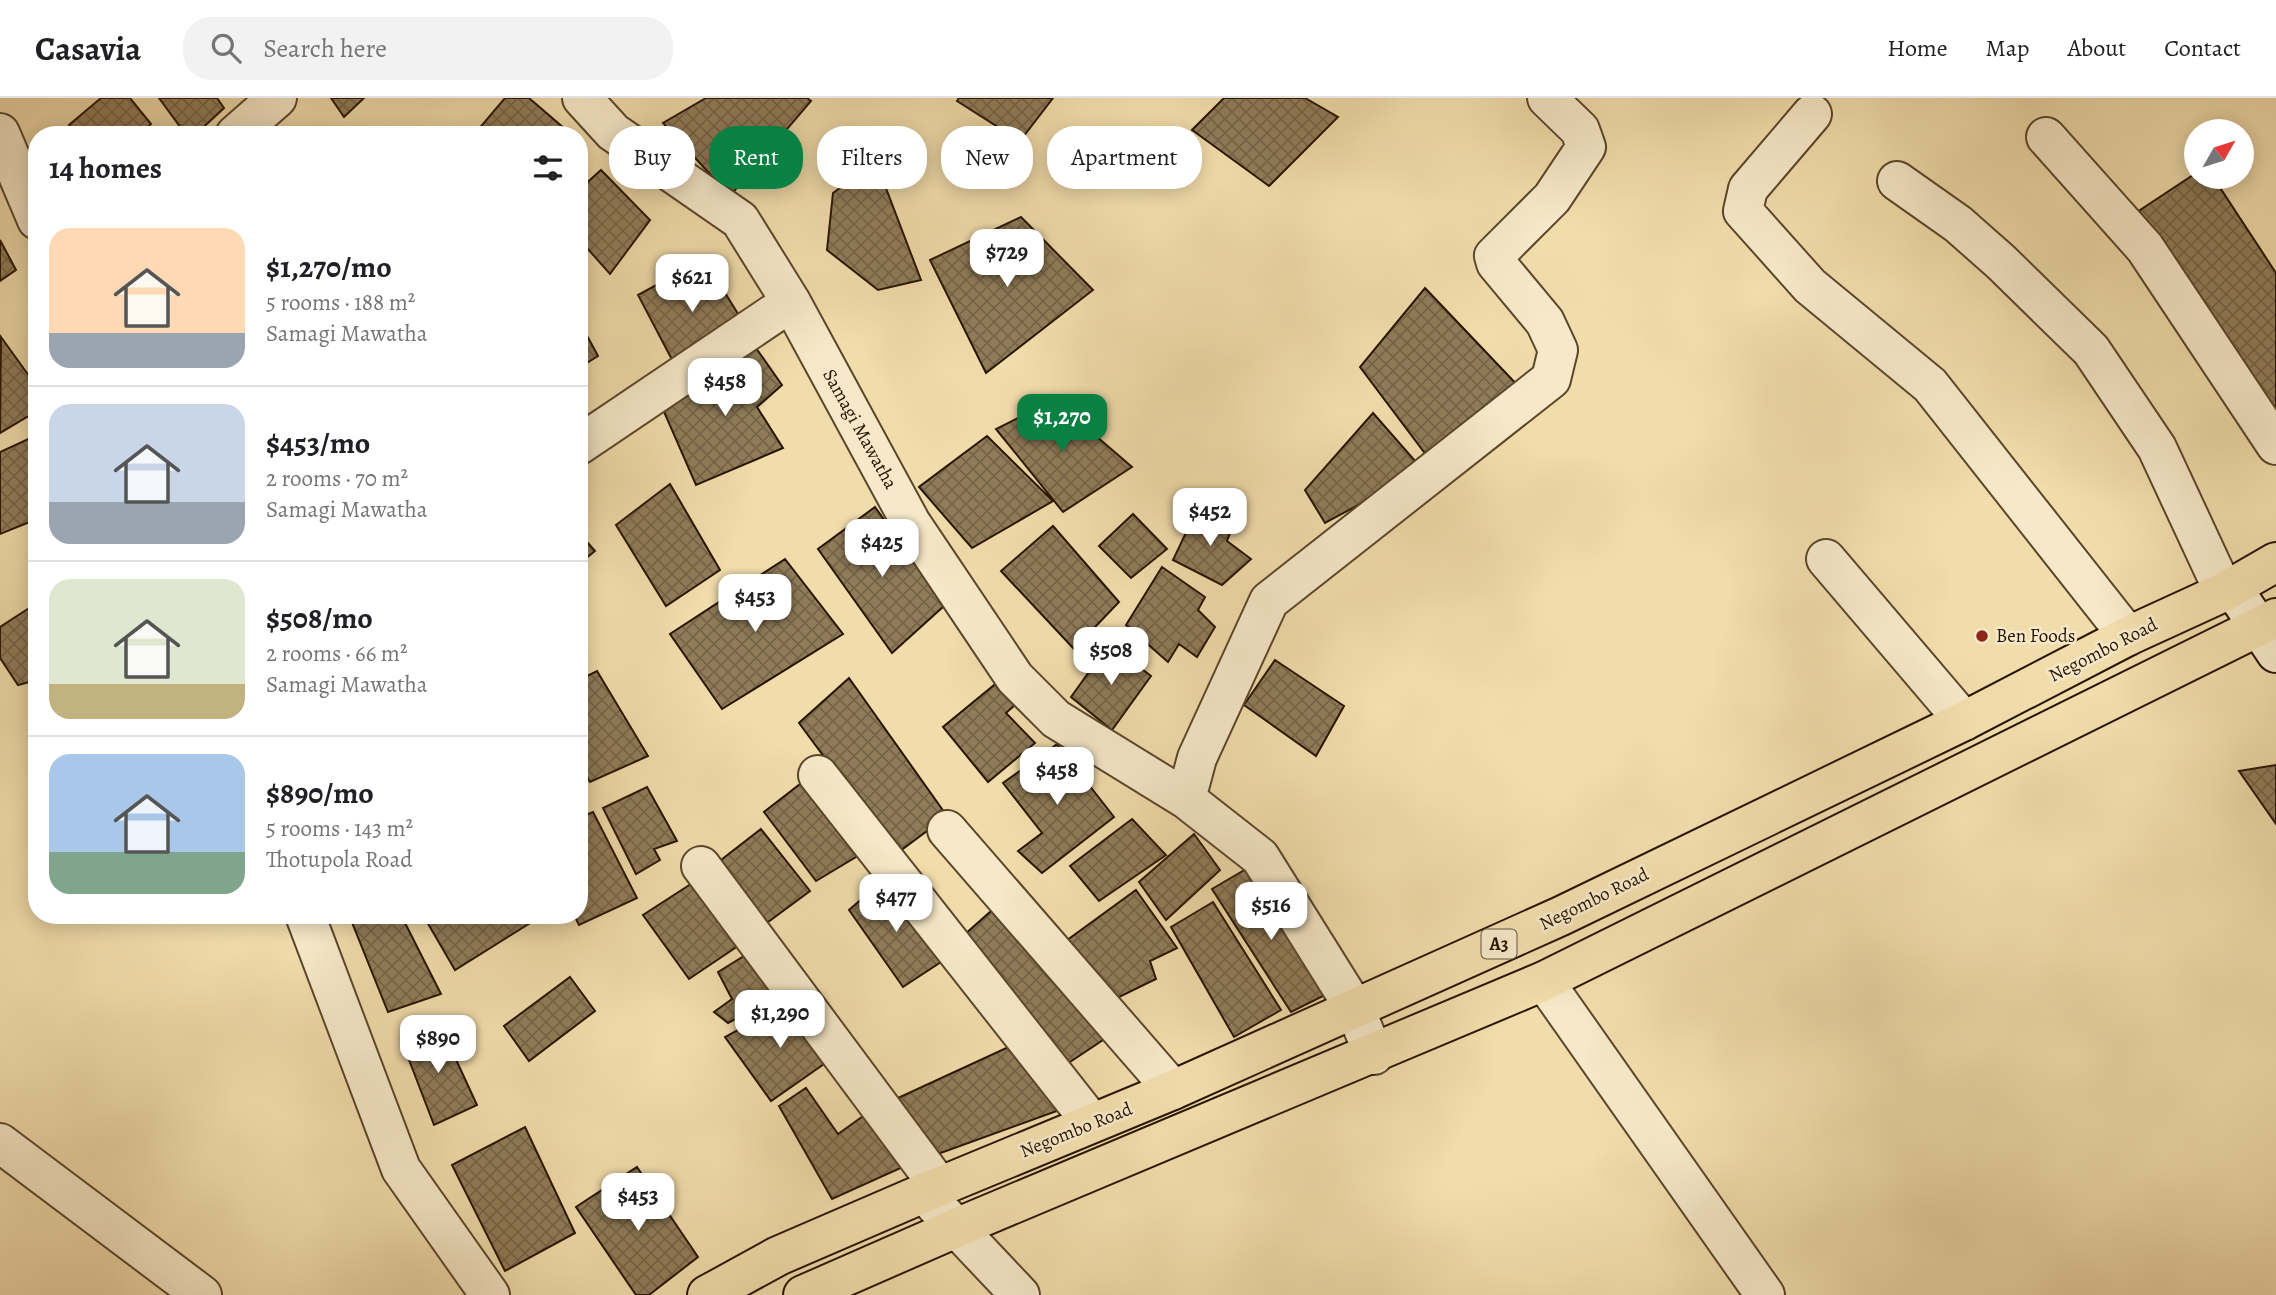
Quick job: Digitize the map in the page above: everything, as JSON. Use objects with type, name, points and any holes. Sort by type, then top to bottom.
[{"type":"highway","name":"Negombo Road","points":[[707,1295],[778,1256],[931,1189],[1173,1090],[1561,916],[1964,721],[2128,636],[2228,590],[2276,562]]},
{"type":"highway","points":[[803,1295],[1544,981],[2270,633]]},
{"type":"street","points":[[244,126],[277,98]]},
{"type":"street","name":"Samagi Mawatha","points":[[582,98],[613,132],[740,220],[791,302],[911,523],[1014,678],[1056,719],[1186,799],[1261,857],[1355,1009],[1374,1055]]},
{"type":"street","points":[[1186,799],[1197,758],[1269,601],[1550,379],[1558,350],[1545,322],[1496,263],[1494,256],[1552,198],[1586,147],[1580,130],[1547,98]]},
{"type":"street","points":[[1812,114],[1748,189],[1743,211],[1810,286],[1930,385],[2128,636]]},
{"type":"street","points":[[0,133],[28,199]]},
{"type":"street","points":[[2046,137],[2145,248],[2276,445]]},
{"type":"street","points":[[1897,180],[1958,223],[2091,350],[2157,448],[2228,590],[2270,633]]},
{"type":"street","points":[[588,439],[791,302]]},
{"type":"street","points":[[1826,559],[1964,721]]},
{"type":"street","points":[[818,775],[1092,1123]]},
{"type":"street","points":[[947,830],[1173,1090]]},
{"type":"street","points":[[701,866],[956,1228],[1020,1295]]},
{"type":"street","points":[[307,924],[401,1169],[490,1295]]},
{"type":"street","points":[[1544,981],[1765,1295]]},
{"type":"street","points":[[0,1143],[202,1295]]},
{"type":"building","points":[[101,98],[130,98],[151,124],[149,126],[69,125]]},
{"type":"building","points":[[159,98],[217,98],[224,108],[205,126],[179,126]]},
{"type":"building","points":[[331,98],[364,98],[344,117]]},
{"type":"building","points":[[505,98],[529,98],[562,126],[481,126]]},
{"type":"building","points":[[706,98],[807,98],[811,101],[790,126],[709,126],[709,173],[695,158],[695,126],[666,126],[663,123]]},
{"type":"building","points":[[959,98],[1053,98],[1032,126],[996,126],[957,101]]},
{"type":"building","points":[[1224,98],[1305,98],[1338,117],[1269,186],[1202,137],[1202,126],[1196,126]]},
{"type":"building","points":[[601,170],[609,178],[609,189],[620,189],[650,220],[610,274],[588,249],[588,182]]},
{"type":"building","points":[[2184,181],[2184,189],[2221,189],[2276,273],[2276,428],[2134,214]]},
{"type":"building","points":[[724,189],[736,189],[730,196]]},
{"type":"building","points":[[839,189],[886,189],[921,280],[878,290],[827,250],[833,193]]},
{"type":"building","points":[[1021,217],[1093,290],[986,373],[930,260]]},
{"type":"building","points":[[0,240],[16,270],[0,281]]},
{"type":"building","points":[[704,259],[748,330],[678,371],[638,295]]},
{"type":"building","points":[[1425,288],[1522,390],[1436,468],[1360,367]]},
{"type":"building","points":[[1,337],[28,374],[28,416],[0,433]]},
{"type":"building","points":[[588,338],[598,356],[588,362]]},
{"type":"building","points":[[756,348],[782,385],[757,407],[783,448],[696,485],[661,405]]},
{"type":"building","points":[[1054,400],[1132,467],[1063,512],[996,429]]},
{"type":"building","points":[[1373,413],[1423,470],[1325,523],[1305,490]]},
{"type":"building","points":[[987,436],[1053,501],[972,548],[919,487]]},
{"type":"building","points":[[28,439],[28,523],[0,534],[0,452]]},
{"type":"building","points":[[670,484],[720,570],[666,606],[616,525]]},
{"type":"building","points":[[1200,503],[1232,528],[1227,541],[1251,559],[1222,585],[1173,560]]},
{"type":"building","points":[[875,507],[945,605],[892,653],[818,549]]},
{"type":"building","points":[[1133,514],[1167,549],[1131,578],[1099,546]]},
{"type":"building","points":[[1053,526],[1119,602],[1074,649],[1001,571]]},
{"type":"building","points":[[588,543],[595,551],[588,557]]},
{"type":"building","points":[[785,559],[843,634],[722,709],[670,634]]},
{"type":"building","points":[[1162,567],[1205,597],[1198,610],[1215,627],[1197,657],[1179,644],[1168,662],[1126,625]]},
{"type":"building","points":[[28,609],[28,682],[18,685],[0,658],[0,627]]},
{"type":"building","points":[[1109,644],[1151,676],[1112,730],[1071,697]]},
{"type":"building","points":[[1275,660],[1344,706],[1316,756],[1244,705]]},
{"type":"building","points":[[597,671],[648,756],[590,782],[588,778],[588,676]]},
{"type":"building","points":[[849,678],[947,816],[896,854],[799,723]]},
{"type":"building","points":[[999,681],[1017,703],[1006,713],[1035,743],[988,782],[943,727]]},
{"type":"building","points":[[1057,744],[1114,817],[1042,873],[1018,851],[1042,833],[1003,783]]},
{"type":"building","points":[[2276,765],[2276,824],[2239,771]]},
{"type":"building","points":[[804,781],[861,854],[816,881],[764,812]]},
{"type":"building","points":[[647,787],[677,841],[654,849],[660,860],[636,874],[603,808]]},
{"type":"building","points":[[593,812],[637,898],[588,921],[588,814]]},
{"type":"building","points":[[1132,819],[1166,855],[1099,901],[1070,866]]},
{"type":"building","points":[[761,829],[810,891],[764,925],[721,860]]},
{"type":"building","points":[[1194,834],[1220,870],[1166,920],[1139,882]]},
{"type":"building","points":[[1246,869],[1331,992],[1291,1012],[1212,889]]},
{"type":"building","points":[[885,879],[944,960],[903,987],[849,910]]},
{"type":"building","points":[[697,880],[741,944],[689,979],[643,915]]},
{"type":"building","points":[[1136,890],[1177,948],[1150,961],[1156,979],[1115,999],[1066,941]]},
{"type":"building","points":[[1213,902],[1281,1010],[1234,1037],[1171,927]]},
{"type":"building","points":[[999,904],[1106,1038],[1064,1066],[963,936]]},
{"type":"building","points":[[353,924],[406,924],[441,994],[388,1012]]},
{"type":"building","points":[[428,924],[529,924],[455,970]]},
{"type":"building","points":[[749,953],[775,998],[728,1023],[714,1012],[732,999],[718,972]]},
{"type":"building","points":[[570,977],[595,1011],[529,1061],[504,1026]]},
{"type":"building","points":[[791,1001],[834,1057],[771,1101],[725,1037]]},
{"type":"building","points":[[441,1027],[477,1105],[434,1125],[401,1039]]},
{"type":"building","points":[[1015,1044],[1065,1108],[935,1155],[898,1098]]},
{"type":"building","points":[[806,1088],[838,1134],[873,1109],[905,1166],[832,1199],[779,1106]]},
{"type":"building","points":[[525,1127],[575,1233],[505,1271],[452,1165]]},
{"type":"building","points":[[637,1167],[698,1257],[649,1295],[636,1295],[576,1207]]},
{"type":"place","name":"Ben Foods","points":[[1982,636]]}]
